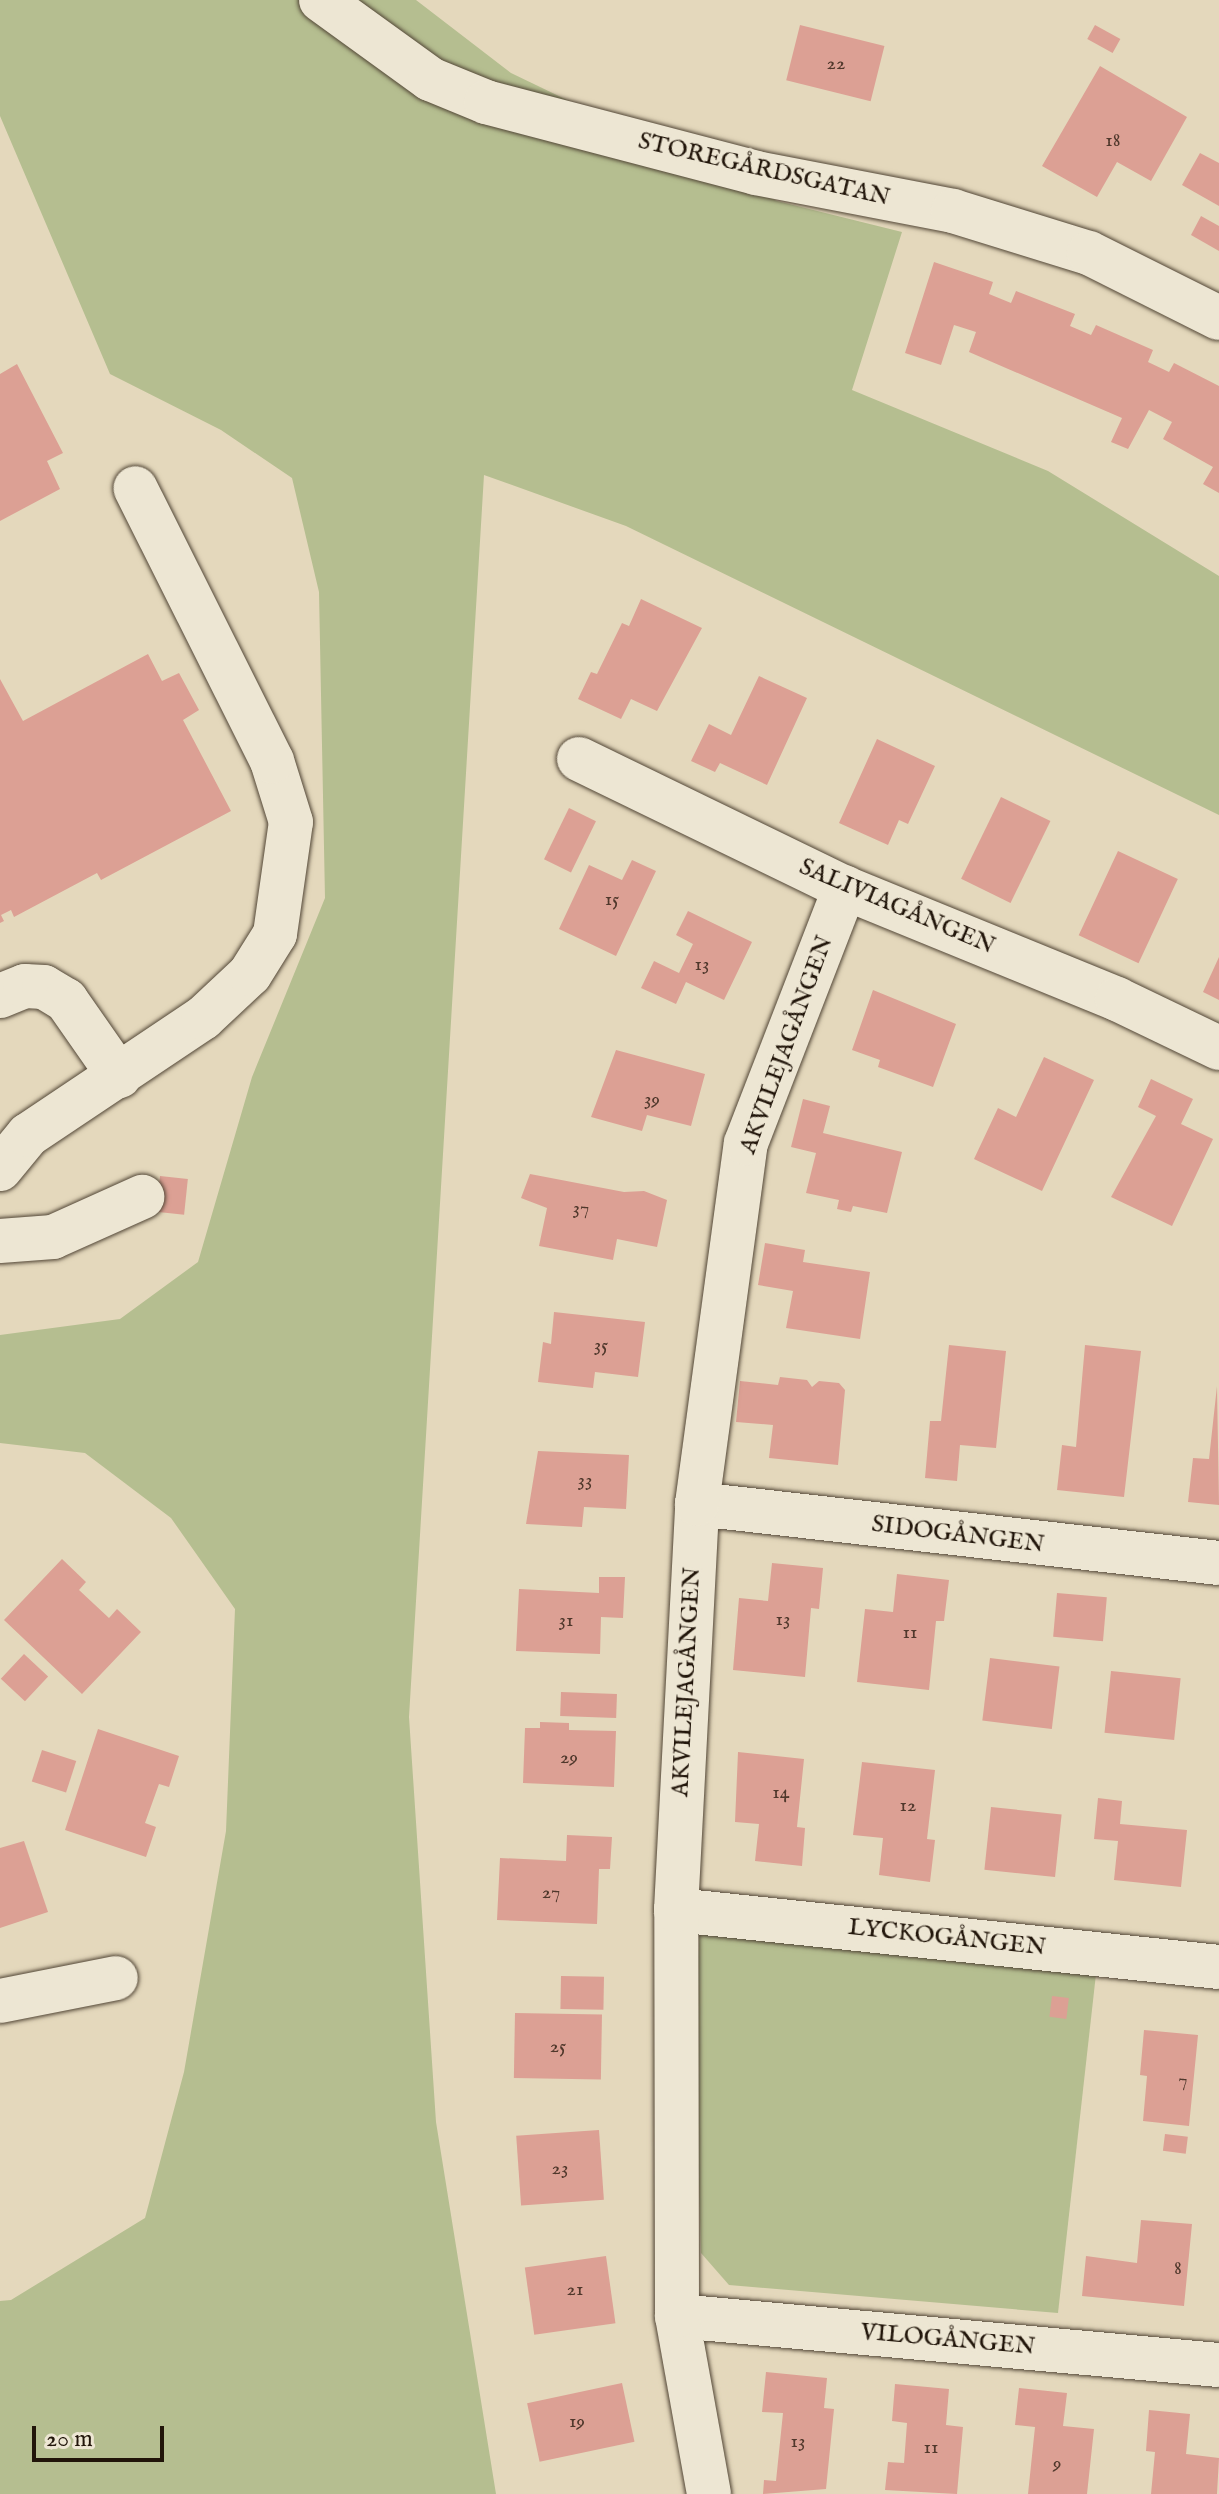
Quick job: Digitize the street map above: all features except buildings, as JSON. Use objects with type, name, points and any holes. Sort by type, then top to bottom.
[{"type":"street","name":"STOREGÅRDSGATAN","points":[[321,0],[430,79],[486,102],[756,173],[953,211],[1089,253],[1219,318]]},
{"type":"street","points":[[1,1164],[28,1135],[203,1018],[250,974],[275,934],[291,822],[272,761],[135,488]]},
{"type":"street","name":"SALIVIAGÅNGEN","points":[[579,759],[845,888],[1117,999],[1219,1048]]},
{"type":"street","name":"AKVILEJAGÅNGEN","points":[[709,2494],[677,2316],[676,1910],[697,1504],[746,1143],[845,888]]},
{"type":"street","points":[[0,996],[25,986],[44,987],[66,1000],[119,1076]]},
{"type":"street","points":[[0,1241],[53,1237],[142,1197]]},
{"type":"street","name":"SIDOGÅNGEN","points":[[697,1504],[1219,1563]]},
{"type":"street","name":"LYCKOGÅNGEN","points":[[676,1910],[1219,1967]]},
{"type":"street","points":[[0,2001],[116,1978]]},
{"type":"street","name":"VILOGÅNGEN","points":[[677,2316],[1219,2365]]},
{"type":"green space","points":[[0,0],[416,0],[511,73],[777,201],[902,232],[852,390],[1048,471],[1219,576],[1219,815],[626,526],[484,475],[409,1717],[436,2122],[496,2494],[0,2494],[0,2301],[11,2300],[145,2218],[184,2072],[226,1831],[235,1609],[171,1518],[85,1453],[0,1443],[0,1335],[120,1319],[198,1262],[252,1077],[325,898],[319,592],[292,478],[221,430],[110,374],[0,116]]},
{"type":"green space","points":[[700,1929],[1096,1974],[1058,2313],[729,2285],[701,2253],[694,2016]]}]
